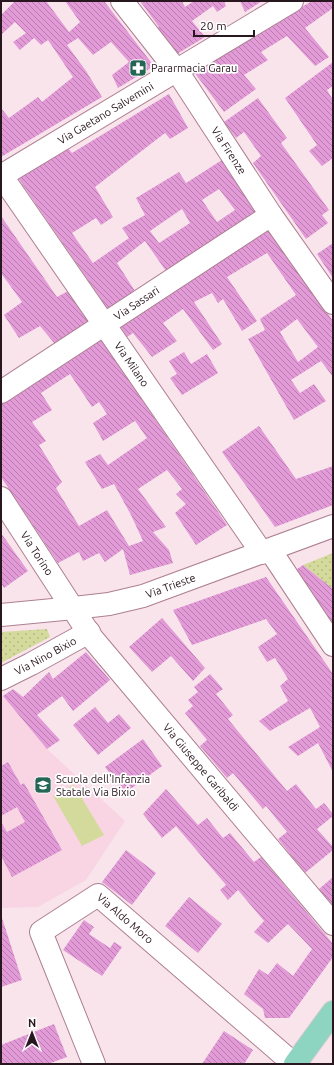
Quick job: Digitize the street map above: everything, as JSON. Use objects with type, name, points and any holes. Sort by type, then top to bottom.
[{"type":"main road","points":[[295,1064],[333,1012]]},
{"type":"street","name":"Via Firenze","points":[[122,1],[177,71],[271,215],[333,303]]},
{"type":"street","name":"Via Gaetano Salvemini","points":[[1,176],[292,1]]},
{"type":"street","name":"Via Milano","points":[[1,176],[104,324],[333,645]]},
{"type":"street","name":"Via Sassari","points":[[1,392],[271,215]]},
{"type":"street","name":"Via Torino","points":[[1,498],[74,608]]},
{"type":"street","name":"Via Trieste","points":[[1,615],[109,604],[143,596],[333,526]]},
{"type":"street","name":"Via Giuseppe Garibaldi","points":[[74,608],[92,638],[333,924]]},
{"type":"street","name":"Via Nino Bixio","points":[[1,679],[89,632]]},
{"type":"street","name":"Via Aldo Moro","points":[[94,1064],[41,932],[98,894],[295,1064]]},
{"type":"shaded area","name":"Scuola dell'Infanzia Statale Via Bixio","points":[[3,696],[47,749],[125,821],[86,880],[38,907],[1,908],[1,697]]},
{"type":"green space","points":[[333,553],[333,589],[303,565]]},
{"type":"green space","points":[[47,629],[50,637],[1,663],[1,632]]},
{"type":"green space","points":[[74,785],[104,835],[82,846],[53,796]]},
{"type":"building","points":[[15,1],[46,1],[69,32],[80,22],[65,1],[104,1],[154,66],[118,88],[112,75],[129,62],[111,42],[93,55],[78,38],[67,45],[86,71],[102,97],[1,157],[1,108],[9,118],[38,97],[42,102],[73,77],[48,40],[41,45],[34,38],[20,50],[13,42],[26,33],[15,22],[1,35],[1,15]]},
{"type":"building","points":[[140,1],[182,1],[185,7],[194,1],[224,1],[226,6],[217,12],[213,6],[192,21],[205,37],[172,57],[155,31],[159,27]]},
{"type":"building","points":[[240,1],[262,1],[245,12]]},
{"type":"building","points":[[312,1],[333,1],[333,8],[305,28],[329,57],[315,66],[287,36],[261,52],[268,60],[244,75],[256,89],[224,112],[194,72],[226,51]]},
{"type":"building","points":[[333,62],[333,86],[327,90],[333,100],[333,158],[322,166],[309,151],[317,145],[285,98]]},
{"type":"building","points":[[169,94],[188,128],[170,139],[165,133],[95,187],[113,217],[101,225],[96,218],[72,233],[93,263],[129,238],[122,228],[145,215],[136,198],[179,172],[186,183],[222,160],[256,211],[166,271],[145,241],[117,263],[135,291],[108,309],[18,178],[68,148],[72,153]],"holes":[[[219,189],[235,210],[217,222],[202,200]],[[182,209],[190,223],[159,243],[150,231]]]},
{"type":"building","points":[[258,98],[287,138],[281,143],[329,210],[322,215],[328,223],[306,239],[253,163],[261,156],[244,132],[236,138],[224,122]]},
{"type":"building","points":[[1,216],[57,297],[68,291],[89,322],[55,344],[40,326],[19,338],[4,315],[22,302],[1,273]]},
{"type":"building","points":[[266,226],[333,321],[333,377],[321,361],[291,380],[300,393],[314,384],[326,401],[294,420],[248,339],[265,330],[260,319],[296,295],[267,253],[227,277],[257,321],[242,331],[223,299],[218,303],[212,293],[194,302],[222,344],[213,350],[183,309],[163,323],[177,341],[152,357],[133,333],[127,337],[118,323]],"holes":[[[297,319],[318,347],[298,362],[280,332]]]},
{"type":"building","points":[[333,243],[333,278],[317,254]]},
{"type":"building","points":[[100,338],[227,525],[196,545],[175,513],[186,504],[176,494],[182,489],[167,470],[138,489],[166,527],[153,532],[169,550],[173,563],[130,575],[123,549],[105,562],[99,553],[83,561],[79,552],[58,563],[1,477],[1,401]],"holes":[[[70,374],[92,407],[99,402],[107,414],[93,423],[103,441],[135,421],[147,438],[108,465],[100,454],[85,462],[102,489],[114,484],[131,515],[143,541],[129,546],[107,510],[79,526],[56,488],[62,482],[39,445],[46,441],[32,422],[52,410],[41,393]]]},
{"type":"building","points":[[184,352],[191,364],[207,354],[218,373],[182,395],[170,378],[177,374],[169,361]]},
{"type":"building","points":[[259,426],[296,479],[333,466],[333,505],[275,527],[222,452]]},
{"type":"building","points":[[1,533],[28,571],[4,588],[1,583]]},
{"type":"building","points":[[303,565],[333,589],[333,632],[293,572]]},
{"type":"building","points":[[266,577],[333,674],[333,772],[318,743],[298,756],[288,747],[320,727],[310,708],[270,731],[259,721],[288,701],[280,686],[288,679],[275,658],[267,662],[258,647],[277,634],[266,619],[192,645],[173,610]]},
{"type":"building","points":[[162,618],[205,668],[193,681],[171,656],[152,672],[129,647]]},
{"type":"building","points":[[86,652],[110,680],[73,711],[62,696],[37,715],[60,740],[47,749],[3,696],[13,689],[23,697],[49,672],[53,679]]},
{"type":"building","points":[[210,674],[223,689],[216,694],[233,715],[228,719],[287,791],[296,784],[316,809],[324,803],[333,814],[333,816],[317,829],[333,847],[333,850],[305,873],[278,839],[287,832],[266,806],[263,809],[233,773],[227,778],[200,746],[207,740],[185,713],[193,706],[188,700],[198,692],[194,687]]},
{"type":"building","points":[[95,707],[108,723],[119,714],[131,728],[98,755],[73,725]]},
{"type":"building","points":[[143,739],[162,766],[125,793],[105,767]]},
{"type":"building","points":[[8,762],[21,785],[24,783],[62,850],[12,877],[1,856],[1,822],[7,832],[25,822],[17,807],[1,816],[1,766]]},
{"type":"building","points":[[166,789],[198,825],[207,818],[223,838],[230,833],[254,862],[261,857],[333,944],[333,957],[289,1018],[265,1018],[263,1009],[244,994],[259,969],[268,975],[277,963],[293,976],[312,949],[288,924],[268,943],[254,932],[264,921],[238,890],[228,900],[220,890],[226,885],[176,826],[162,838],[143,814]]},
{"type":"building","points":[[126,850],[156,873],[132,905],[102,882]]},
{"type":"building","points":[[333,877],[333,906],[319,889]]},
{"type":"building","points":[[189,897],[222,924],[198,953],[165,926]]},
{"type":"building","points":[[1,918],[22,980],[1,987]]},
{"type":"building","points":[[84,920],[94,927],[89,934],[110,948],[114,942],[122,947],[102,976],[63,950]]},
{"type":"building","points":[[54,1024],[67,1057],[48,1064],[1,1064],[1,1045]]},
{"type":"building","points":[[224,1031],[253,1050],[244,1064],[202,1064]]},
{"type":"place","name":"Pararmacia Garau","points":[[138,68]]},
{"type":"place","name":"Scuola dell'Infanzia Statale Via Bixio","points":[[43,785]]}]
